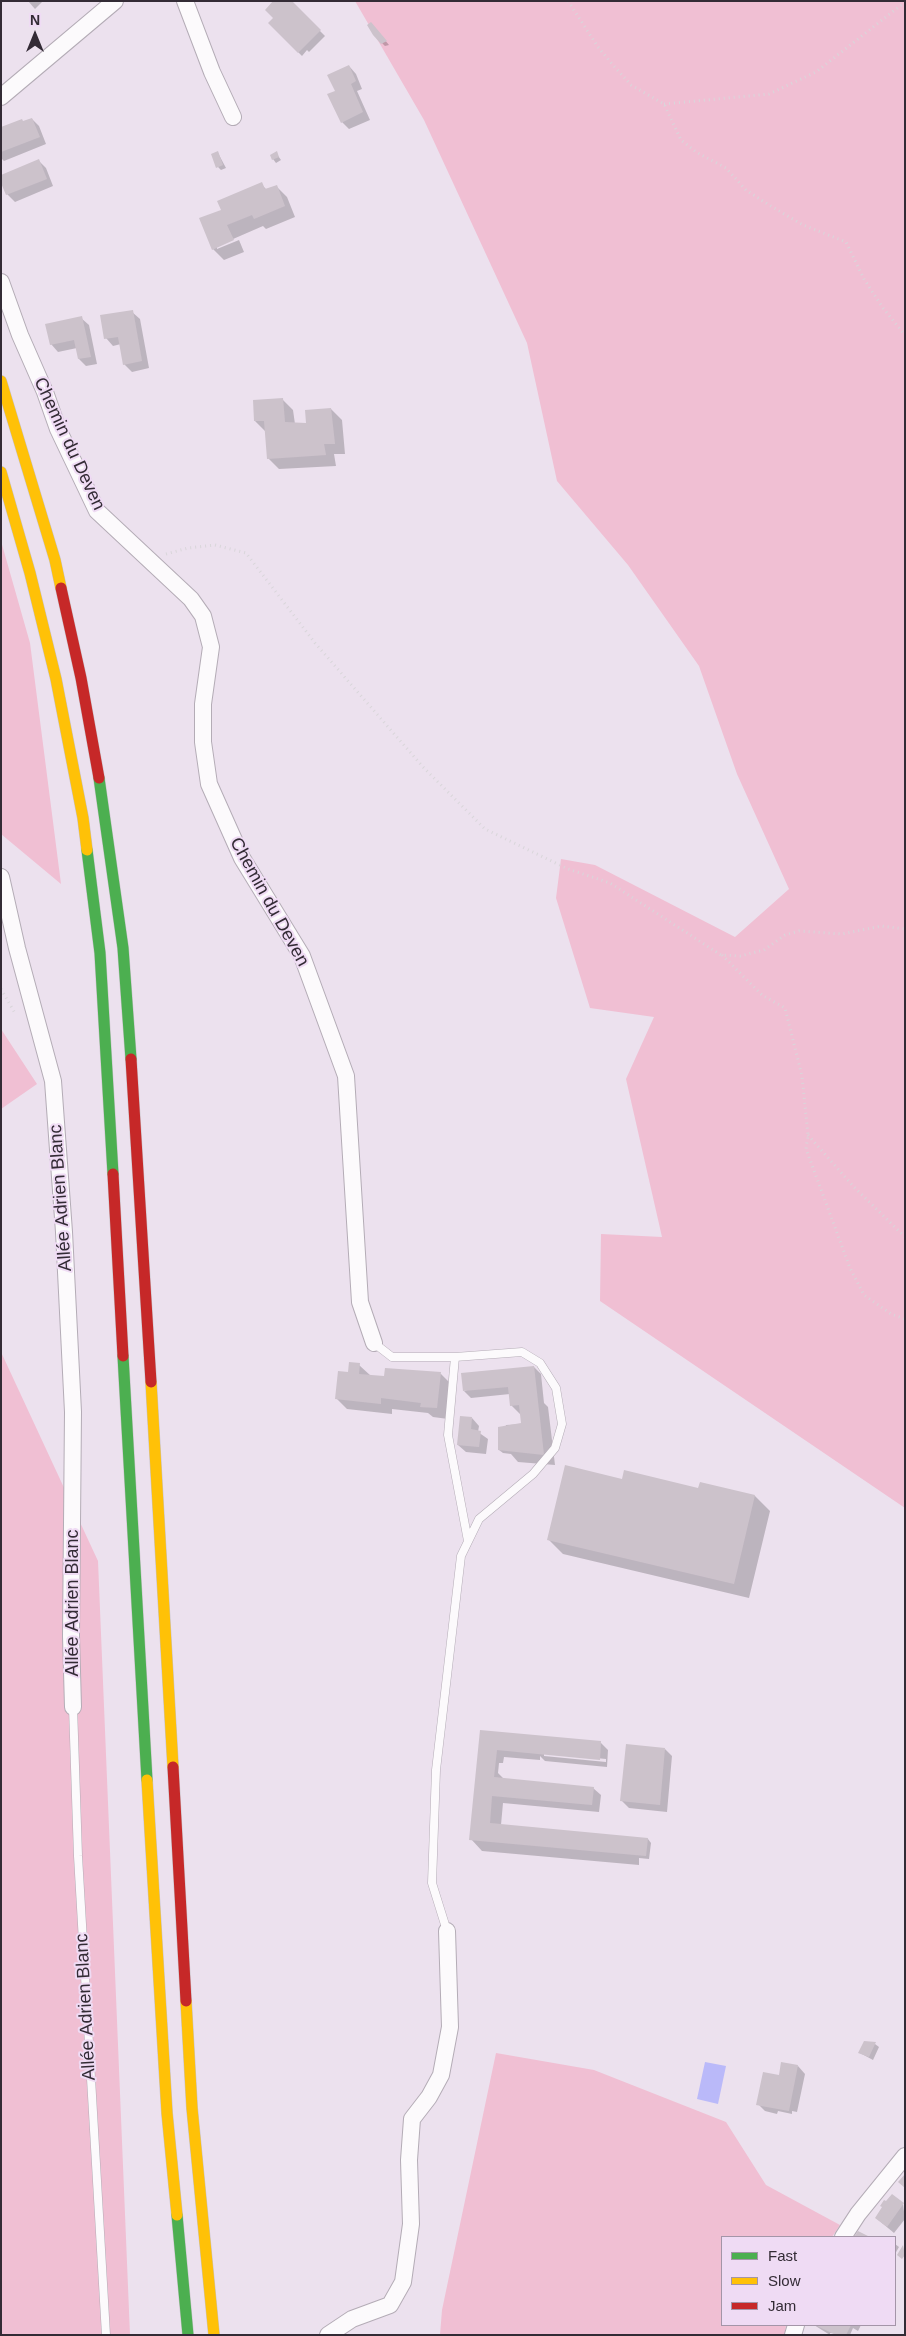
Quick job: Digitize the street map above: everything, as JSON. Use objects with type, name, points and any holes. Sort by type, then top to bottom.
[{"type":"main road","points":[[1,381],[55,560],[81,678],[105,811],[123,948],[141,1204],[192,2108],[214,2335]]},
{"type":"main road","points":[[1,472],[30,573],[56,679],[83,818],[100,952],[167,2113],[188,2335]]},
{"type":"street","points":[[1,97],[115,1]]},
{"type":"street","points":[[185,1],[212,72],[233,117]]},
{"type":"street","name":"Chemin du Deven","points":[[1,282],[58,429],[96,511],[146,560],[191,599],[204,616],[211,647],[206,670],[203,713],[203,742],[210,784],[242,858],[302,956],[346,1076],[360,1302],[374,1343]]},
{"type":"street","name":"Allée Adrien Blanc","points":[[1,877],[17,948],[53,1081],[64,1232],[73,1412],[71,1636],[73,1707]]},
{"type":"street","points":[[328,2335],[352,2319],[390,2305],[403,2282],[411,2224],[409,2160],[412,2119],[429,2097],[441,2075],[450,2027],[447,1931]]},
{"type":"street","points":[[844,2236],[858,2214],[905,2156]]},
{"type":"lane","points":[[374,1343],[392,1357],[455,1357],[522,1352],[540,1363],[556,1388],[562,1424],[555,1448],[533,1474],[480,1519],[461,1556],[436,1770],[432,1883],[447,1931]]},
{"type":"lane","points":[[455,1357],[448,1435],[468,1542]]},
{"type":"lane","name":"Allée Adrien Blanc","points":[[73,1707],[78,1856],[106,2335]]},
{"type":"path","points":[[568,1],[598,47],[631,85],[664,104],[681,140],[696,152],[726,168],[746,190],[769,205],[803,225],[846,242],[864,278],[883,308],[905,336]]},
{"type":"path","points":[[664,104],[769,94],[816,72],[905,2]]},
{"type":"path","points":[[146,560],[188,548],[215,545],[246,553],[315,643],[423,767],[485,829],[568,869],[610,883],[721,955],[762,995],[785,1008],[802,1076],[808,1135],[806,1149],[850,1268],[864,1295],[891,1314],[905,1319]]},
{"type":"path","points":[[721,955],[740,956],[764,950],[785,935],[799,931],[842,934],[881,926],[905,929]]},
{"type":"path","points":[[808,1135],[854,1187],[905,1237]]},
{"type":"shaded area","points":[[355,1],[905,1],[905,1508],[600,1301],[601,1234],[662,1237],[626,1079],[654,1017],[590,1008],[556,898],[561,859],[595,865],[735,937],[789,889],[737,774],[699,666],[628,565],[557,481],[527,343],[424,120]]},
{"type":"shaded area","points":[[1,541],[30,643],[61,884],[1,834]]},
{"type":"shaded area","points":[[1,1029],[37,1084],[1,1109]]},
{"type":"shaded area","points":[[1,1352],[98,1561],[130,2335],[1,2335]]},
{"type":"shaded area","points":[[496,2053],[594,2070],[726,2122],[766,2185],[840,2225],[833,2236],[721,2236],[721,2326],[786,2326],[785,2335],[440,2335],[442,2310]]},
{"type":"water","points":[[705,2062],[726,2066],[718,2104],[697,2099]]},
{"type":"building","points":[[273,1],[292,1],[321,30],[298,53],[268,23],[273,18],[265,10]]},
{"type":"building","points":[[371,22],[387,41],[381,44],[373,35],[367,25]]},
{"type":"building","points":[[349,65],[356,81],[351,84],[363,112],[341,123],[327,94],[335,91],[327,75]]},
{"type":"building","points":[[32,118],[40,137],[1,152],[1,127],[22,119],[23,121]]},
{"type":"building","points":[[218,151],[223,165],[216,168],[211,154]]},
{"type":"building","points":[[277,151],[279,157],[272,160],[270,155]]},
{"type":"building","points":[[39,159],[47,179],[6,195],[1,183],[1,175]]},
{"type":"building","points":[[262,182],[265,189],[277,185],[285,206],[254,219],[252,215],[227,225],[234,240],[212,250],[199,218],[221,210],[217,201]]},
{"type":"building","points":[[133,310],[142,361],[123,365],[118,337],[104,339],[100,315]]},
{"type":"building","points":[[82,316],[91,357],[78,359],[74,340],[50,345],[45,324]]},
{"type":"building","points":[[283,398],[285,422],[306,423],[305,410],[331,408],[335,444],[324,444],[326,455],[267,459],[264,421],[254,421],[253,400]]},
{"type":"building","points":[[349,1362],[360,1363],[359,1374],[384,1376],[385,1368],[441,1372],[437,1408],[420,1407],[421,1403],[381,1398],[381,1404],[335,1399],[338,1371],[348,1372]]},
{"type":"building","points":[[534,1366],[544,1455],[498,1450],[498,1427],[521,1423],[519,1405],[510,1406],[508,1387],[463,1391],[461,1373]]},
{"type":"building","points":[[460,1416],[472,1417],[471,1429],[481,1431],[479,1447],[457,1445]]},
{"type":"building","points":[[565,1465],[622,1479],[624,1470],[698,1488],[700,1482],[755,1495],[734,1584],[547,1540]]},
{"type":"building","points":[[480,1730],[601,1741],[600,1760],[497,1750],[494,1777],[594,1787],[592,1805],[492,1796],[490,1823],[648,1838],[646,1856],[469,1840]]},
{"type":"building","points":[[626,1744],[665,1748],[660,1805],[620,1801]]},
{"type":"building","points":[[864,2041],[876,2042],[869,2057],[858,2053]]},
{"type":"building","points":[[781,2062],[798,2065],[789,2111],[756,2105],[763,2072],[779,2075]]},
{"type":"building","points":[[905,2174],[905,2188],[898,2182]]},
{"type":"building","points":[[892,2194],[904,2203],[887,2227],[875,2218],[884,2200],[886,2201]]},
{"type":"building","points":[[858,2231],[868,2236],[855,2236]]},
{"type":"building","points":[[903,2245],[905,2255],[902,2259],[897,2255]]},
{"type":"building","points":[[817,2326],[850,2326],[846,2335],[836,2335]]},
{"type":"traffic: fast","points":[[99,778],[123,948],[131,1059]]},
{"type":"traffic: fast","points":[[87,850],[100,953],[113,1174]]},
{"type":"traffic: fast","points":[[123,1356],[147,1780]]},
{"type":"traffic: fast","points":[[177,2215],[188,2335]]},
{"type":"traffic: slow","points":[[1,381],[55,560],[61,588]]},
{"type":"traffic: slow","points":[[1,472],[30,573],[56,679],[83,818],[87,850]]},
{"type":"traffic: slow","points":[[151,1382],[173,1767]]},
{"type":"traffic: slow","points":[[147,1780],[167,2113],[177,2215]]},
{"type":"traffic: slow","points":[[186,2001],[192,2108],[214,2335]]},
{"type":"traffic: jam","points":[[61,588],[81,678],[99,778]]},
{"type":"traffic: jam","points":[[131,1059],[151,1382]]},
{"type":"traffic: jam","points":[[113,1174],[123,1356]]},
{"type":"traffic: jam","points":[[173,1767],[186,2001]]}]
